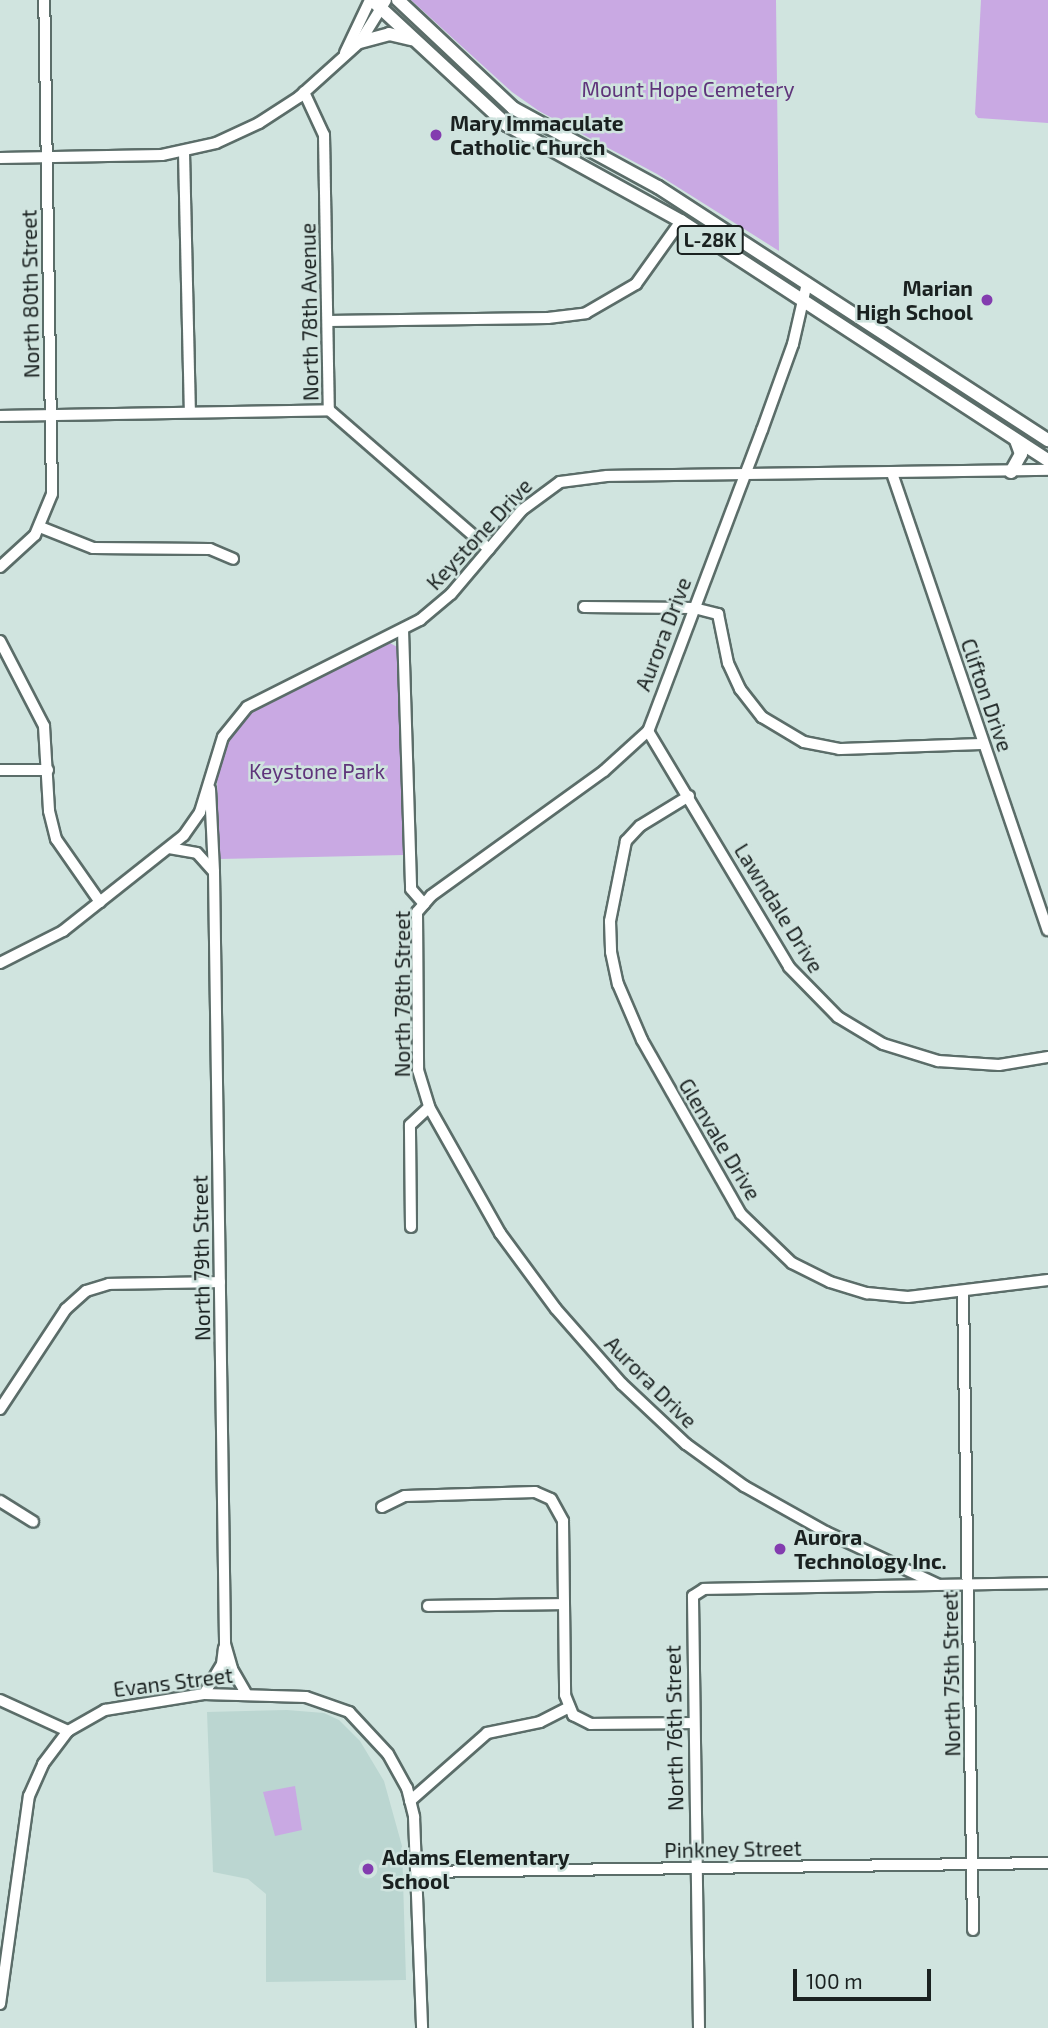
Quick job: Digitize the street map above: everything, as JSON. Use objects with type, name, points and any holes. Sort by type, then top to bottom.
[{"type":"main road","name":"L-28K","points":[[371,0],[384,5],[414,40],[518,132],[681,221],[1048,460]]},
{"type":"main road","name":"L-28K","points":[[398,0],[513,108],[658,187],[1048,440]]},
{"type":"main road","points":[[360,42],[388,34],[414,40]]},
{"type":"main road","points":[[1011,472],[1021,454],[1016,439]]},
{"type":"street","name":"North 80th Street","points":[[0,568],[40,527],[52,494],[44,0]]},
{"type":"street","points":[[341,61],[371,0]]},
{"type":"street","points":[[0,159],[184,152],[244,131],[304,92],[341,61],[360,42],[384,5]]},
{"type":"street","name":"North 78th Avenue","points":[[304,92],[324,135],[329,410],[489,549]]},
{"type":"street","points":[[184,152],[190,412]]},
{"type":"street","points":[[328,321],[548,318],[586,313],[636,284],[681,221]]},
{"type":"street","name":"Aurora Drive","points":[[424,904],[604,771],[648,731],[744,475],[804,301],[807,283]]},
{"type":"street","points":[[0,416],[329,410]]},
{"type":"street","name":"Keystone Drive","points":[[0,962],[52,939],[169,848],[195,820],[210,785],[223,737],[247,707],[402,630],[451,594],[540,494],[570,479],[1048,470]]},
{"type":"street","name":"Clifton Drive","points":[[892,473],[1048,930]]},
{"type":"street","points":[[40,527],[93,548],[210,550],[233,559]]},
{"type":"street","points":[[584,607],[694,608],[718,614],[728,663],[740,690],[762,717],[792,737],[839,749],[983,744]]},
{"type":"street","name":"North 78th Street","points":[[402,630],[411,888],[424,904],[417,912],[418,1070],[429,1107]]},
{"type":"street","points":[[0,641],[39,712],[48,769],[49,811],[56,839],[100,902]]},
{"type":"street","name":"Lawndale Drive","points":[[648,731],[789,967],[838,1017],[883,1044],[938,1061],[999,1065],[1048,1057]]},
{"type":"street","points":[[0,770],[48,769]]},
{"type":"street","name":"North 79th Street","points":[[204,1694],[222,1664],[225,1644],[214,872],[210,785]]},
{"type":"street","name":"Glenvale Drive","points":[[689,796],[640,826],[626,841],[611,921],[618,984],[666,1088],[741,1214],[792,1263],[830,1282],[872,1294],[908,1297],[1048,1280]]},
{"type":"street","points":[[169,848],[197,853],[214,872]]},
{"type":"street","points":[[411,1227],[410,1125],[429,1107]]},
{"type":"street","name":"Aurora Drive","points":[[429,1107],[480,1201],[523,1267],[589,1348],[658,1419],[708,1462],[773,1503],[937,1584]]},
{"type":"street","points":[[0,1409],[66,1308],[86,1291],[109,1284],[220,1282]]},
{"type":"street","name":"North 75th Street","points":[[963,1292],[973,1930]]},
{"type":"street","points":[[382,1507],[405,1496],[535,1492],[551,1499],[563,1521],[569,1707],[575,1717],[591,1724],[693,1723]]},
{"type":"street","points":[[0,1501],[33,1522]]},
{"type":"street","points":[[937,1584],[1048,1583]]},
{"type":"street","name":"North 76th Street","points":[[699,2028],[693,1597],[704,1589],[937,1584]]},
{"type":"street","points":[[428,1606],[564,1604]]},
{"type":"street","name":"North 79th Street","points":[[225,1644],[232,1669],[246,1693]]},
{"type":"street","name":"Evans Street","points":[[68,1731],[105,1710],[204,1694],[246,1693],[320,1700],[349,1712],[388,1754],[410,1801]]},
{"type":"street","points":[[0,1700],[68,1731],[43,1764],[29,1796],[0,2004]]},
{"type":"street","points":[[422,2028],[419,1872],[410,1801],[486,1733],[540,1722],[569,1707]]},
{"type":"street","name":"Pinkney Street","points":[[419,1872],[1048,1863]]},
{"type":"shaded area","points":[[287,1710],[324,1713],[339,1720],[360,1741],[384,1781],[402,1846],[406,1980],[266,1982],[266,1894],[248,1879],[213,1872],[207,1712]]},
{"type":"green space","name":"Mount Hope Cemetery","points":[[411,0],[776,0],[779,251],[657,174],[539,111],[512,92]]},
{"type":"green space","points":[[981,0],[1048,0],[1048,123],[978,118],[975,114]]},
{"type":"green space","name":"Keystone Park","points":[[388,642],[401,649],[404,855],[218,859],[217,765],[235,726],[283,689]]},
{"type":"green space","points":[[295,1786],[302,1830],[275,1836],[263,1792]]},
{"type":"place","name":"Mary Immaculate Catholic Church","points":[[436,135]]},
{"type":"place","name":"Marian High School","points":[[987,300]]},
{"type":"place","name":"Aurora Technology Inc.","points":[[780,1549]]},
{"type":"place","name":"Adams Elementary School","points":[[368,1869]]}]
